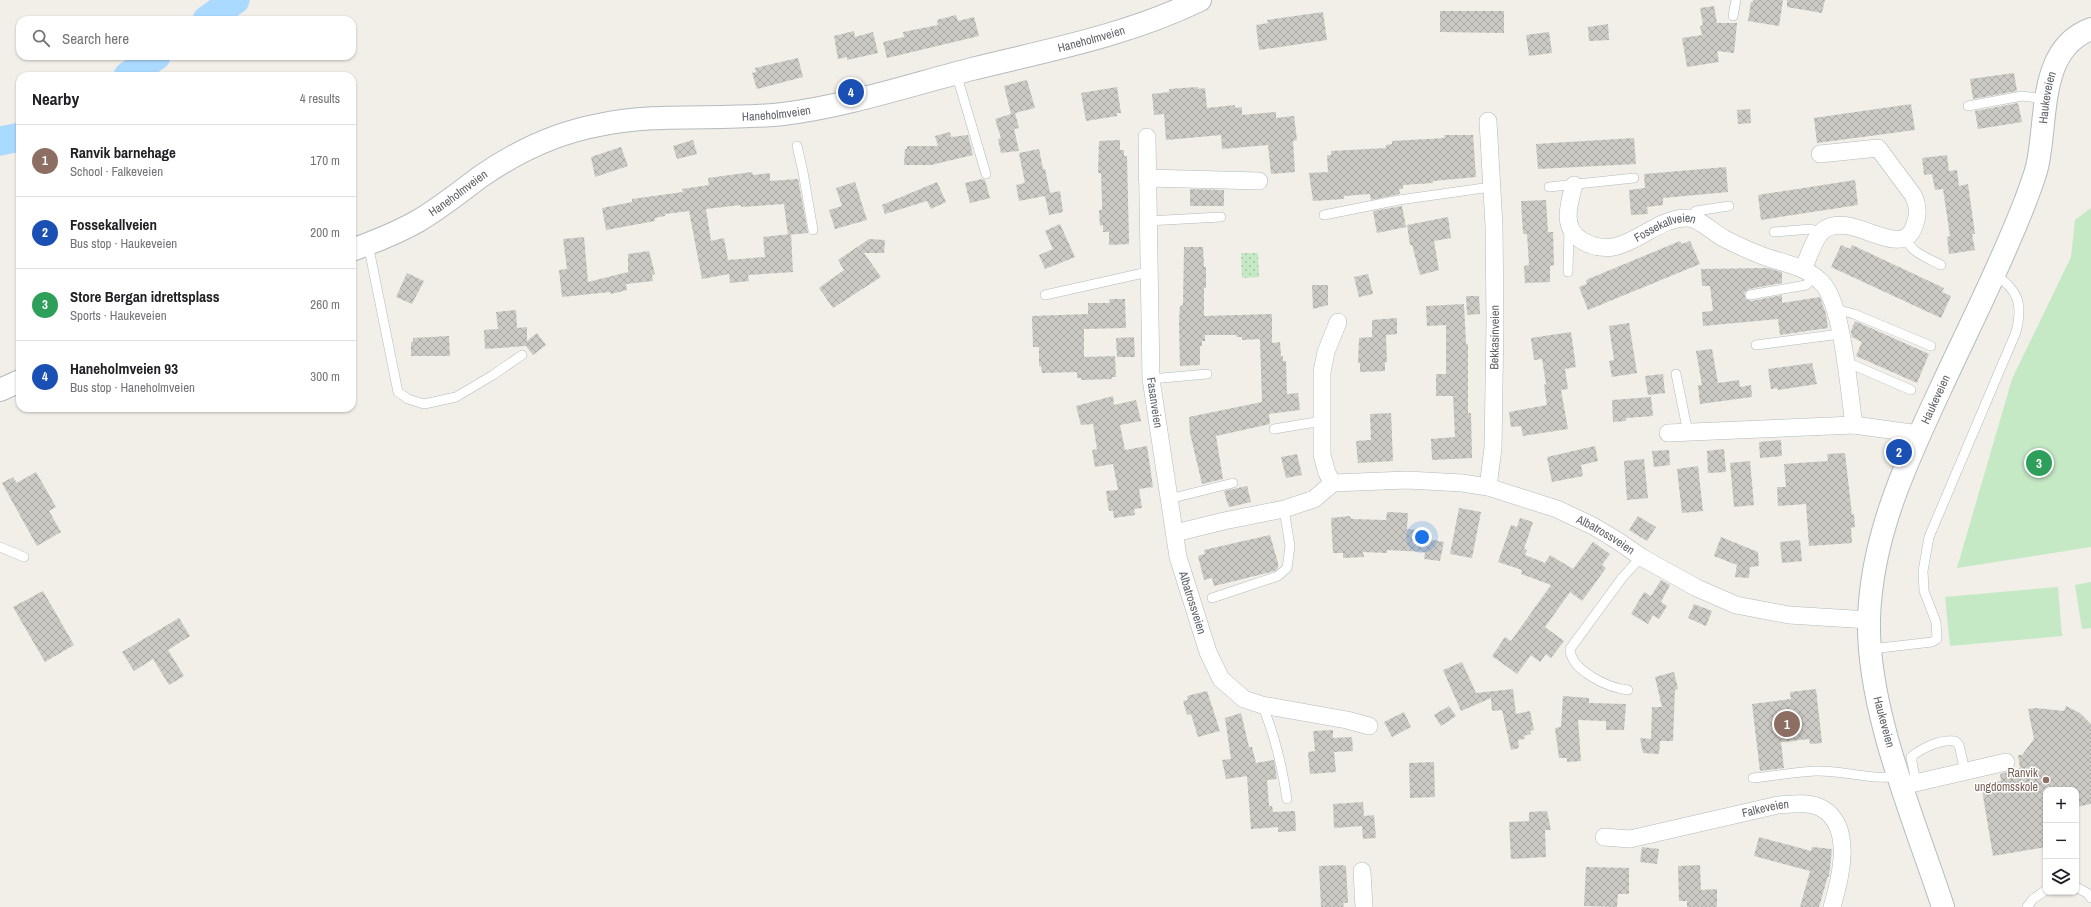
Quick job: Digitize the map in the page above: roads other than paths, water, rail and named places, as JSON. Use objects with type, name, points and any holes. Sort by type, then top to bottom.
[{"type":"street","name":"Haneholmveien","points":[[360,247],[418,221],[514,156],[565,133],[600,124],[637,119],[736,118],[795,112],[829,106],[1138,27],[1200,0]]},
{"type":"street","name":"Haukeveien","points":[[1943,907],[1906,781],[1877,698],[1870,650],[1869,620],[1877,551],[1893,497],[1919,434],[1994,274],[2025,202],[2037,167],[2049,81],[2054,66],[2063,50],[2074,39],[2091,29]]},
{"type":"street","name":"Bekkasinveien","points":[[1488,121],[1494,314],[1493,448],[1488,487]]},
{"type":"street","name":"Fasanveien","points":[[1147,137],[1146,178],[1151,379],[1175,533]]},
{"type":"street","points":[[1820,154],[1878,148],[1902,178],[1917,202],[1918,216],[1915,226],[1906,237],[1897,240],[1888,240],[1852,226],[1842,225],[1830,227],[1820,234],[1809,272],[1823,285],[1836,309],[1854,425]]},
{"type":"street","points":[[1146,178],[1259,181]]},
{"type":"street","points":[[1570,226],[1568,212],[1574,185]]},
{"type":"street","name":"Fossekallveien","points":[[1570,226],[1576,237],[1586,243],[1604,249],[1612,248],[1672,221],[1690,218],[1696,220],[1725,239],[1764,256],[1809,272]]},
{"type":"street","points":[[1175,533],[1284,509],[1314,499],[1333,483],[1327,473],[1322,455],[1323,363],[1338,322]]},
{"type":"street","points":[[0,390],[16,383]]},
{"type":"street","points":[[1668,433],[1854,425],[1900,430],[1919,434]]},
{"type":"street","name":"Albatrossveien","points":[[1333,483],[1407,480],[1488,487],[1557,509],[1593,526],[1642,557],[1697,588],[1736,604],[1789,615],[1869,620]]},
{"type":"street","name":"Albatrossveien","points":[[1175,533],[1178,557],[1215,670],[1221,679],[1244,699],[1262,705],[1347,720],[1369,726]]},
{"type":"street","points":[[1906,781],[1965,772],[2006,762]]},
{"type":"street","name":"Falkeveien","points":[[1604,837],[1630,839],[1778,805],[1797,803],[1812,805],[1823,809],[1832,818],[1839,831],[1843,854],[1841,879],[1832,907]]},
{"type":"street","points":[[1362,871],[1364,907]]},
{"type":"lane","points":[[1733,16],[1736,0]]},
{"type":"lane","points":[[956,73],[986,174]]},
{"type":"lane","points":[[1968,106],[2022,96],[2047,99]]},
{"type":"lane","points":[[797,146],[813,230]]},
{"type":"lane","points":[[1549,187],[1634,178]]},
{"type":"lane","points":[[1324,215],[1399,200],[1491,187]]},
{"type":"lane","points":[[1690,218],[1696,211],[1729,206]]},
{"type":"lane","points":[[1147,221],[1220,217]]},
{"type":"lane","points":[[1568,272],[1570,226]]},
{"type":"lane","points":[[1774,232],[1811,229],[1820,234]]},
{"type":"lane","points":[[1906,237],[1908,245],[1913,250],[1941,265]]},
{"type":"lane","name":"Haneholmveien","points":[[360,247],[398,392],[408,399],[424,404],[456,396],[481,383],[522,355]]},
{"type":"lane","points":[[1045,295],[1148,272]]},
{"type":"lane","points":[[1750,295],[1806,285],[1809,272]]},
{"type":"lane","points":[[1870,650],[1932,642],[1937,639],[1936,622],[1924,591],[1924,557],[1929,537],[2016,332],[2020,319],[2019,304],[2014,292],[2008,283],[1994,274]]},
{"type":"lane","points":[[1836,309],[1854,314],[1931,346]]},
{"type":"lane","points":[[1756,345],[1840,334]]},
{"type":"lane","points":[[1844,361],[1911,390]]},
{"type":"lane","points":[[1151,379],[1207,374]]},
{"type":"lane","points":[[1676,374],[1688,433]]},
{"type":"lane","points":[[1274,429],[1322,421]]},
{"type":"lane","points":[[1169,499],[1233,483]]},
{"type":"lane","points":[[1212,598],[1278,576],[1287,568],[1290,546],[1284,509]]},
{"type":"lane","points":[[0,547],[24,557]]},
{"type":"lane","points":[[1628,690],[1620,689],[1602,682],[1576,666],[1570,657],[1570,650],[1622,578],[1642,557]]},
{"type":"lane","points":[[1262,705],[1272,727],[1283,769],[1287,799]]},
{"type":"lane","points":[[1753,778],[1815,771],[1842,772],[1906,781],[1911,757],[1921,749],[1949,740],[1955,740],[1958,746],[1965,772]]},
{"type":"lane","points":[[2079,889],[2087,893],[2091,898]]},
{"type":"lane","points":[[2027,907],[2033,899],[2043,892]]},
{"type":"waterway","points":[[213,16],[235,0]]},
{"type":"waterway","points":[[134,72],[150,60]]},
{"type":"waterway","points":[[0,141],[16,138]]},
{"type":"place","name":"Haneholmveien 93","points":[[851,92]]},
{"type":"place","name":"Fossekallveien","points":[[1899,452]]},
{"type":"place","name":"Store Bergan idrettsplass","points":[[2039,463]]},
{"type":"place","name":"Ranvik barnehage","points":[[1787,724]]},
{"type":"place","name":"Ranvik ungdomsskole","points":[[2046,780]]}]
